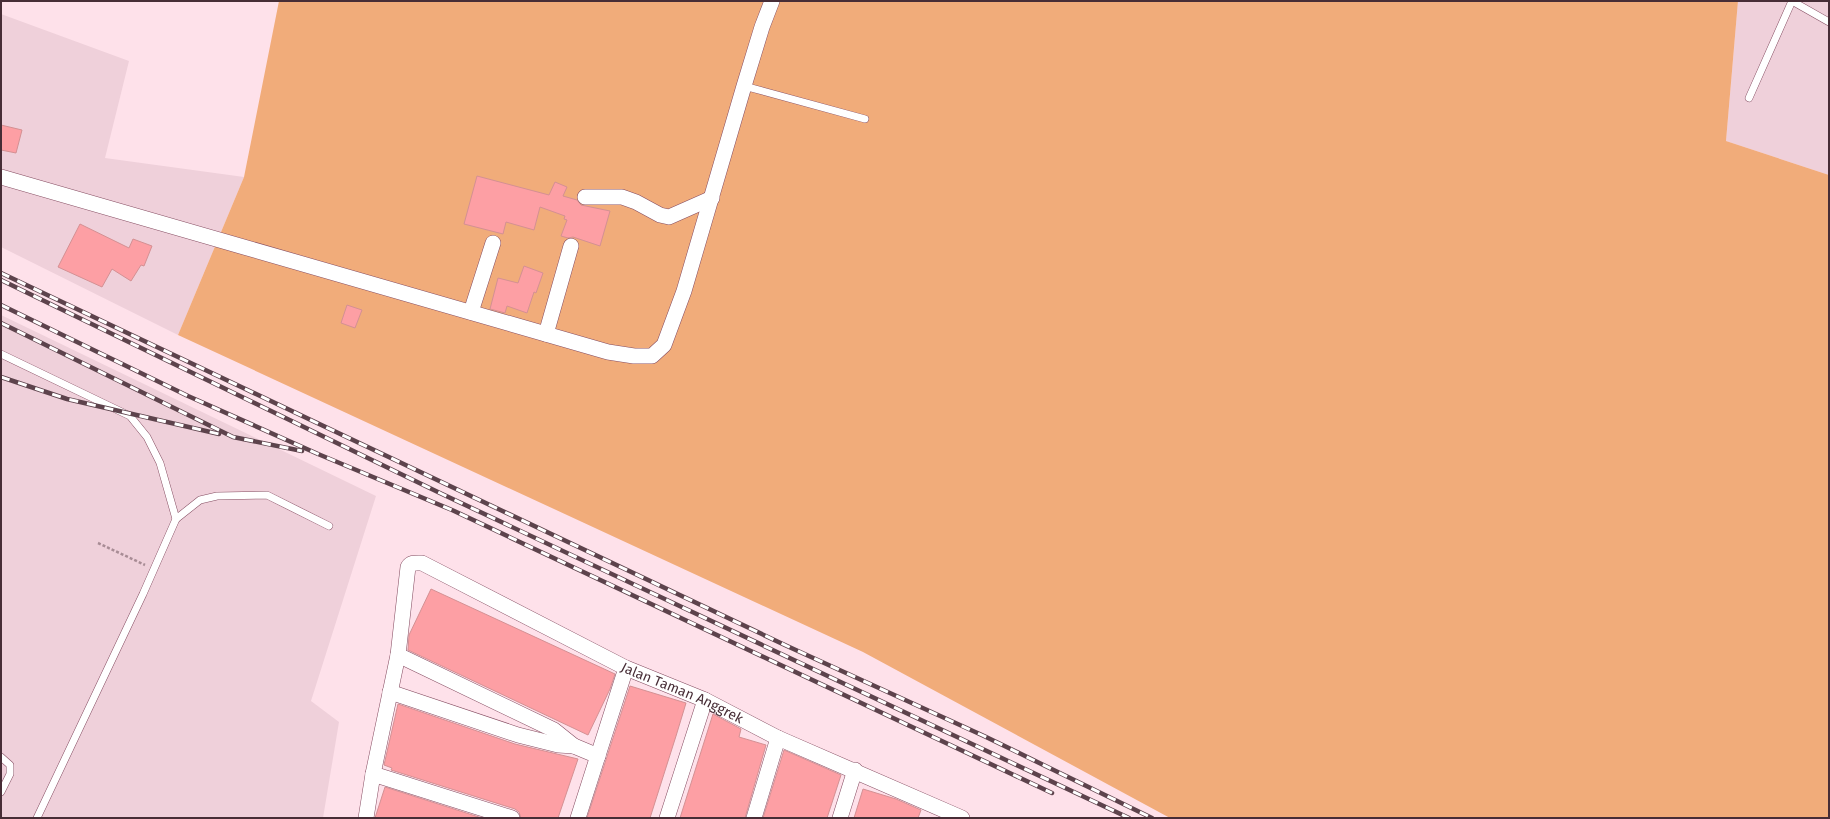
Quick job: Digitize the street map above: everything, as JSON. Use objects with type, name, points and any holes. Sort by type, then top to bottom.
[{"type":"street","points":[[1,177],[608,352],[634,356],[652,356],[661,349],[669,334],[684,291],[744,86],[762,27],[772,1]]},
{"type":"street","points":[[585,197],[622,197],[636,202],[660,215],[669,217],[712,198]]},
{"type":"street","points":[[471,312],[494,243]]},
{"type":"street","points":[[546,334],[571,246]]},
{"type":"street","name":"Jalan Taman Anggrek","points":[[398,655],[408,568],[412,563],[422,563],[626,668],[705,700],[778,738],[855,770],[931,812],[962,818]]},
{"type":"street","points":[[366,818],[373,774],[398,655],[554,730],[574,746],[598,756]]},
{"type":"street","points":[[578,818],[626,668]]},
{"type":"street","points":[[390,692],[518,735],[558,745],[574,746]]},
{"type":"street","points":[[667,818],[705,700]]},
{"type":"street","points":[[754,818],[778,738]]},
{"type":"street","points":[[840,818],[855,770]]},
{"type":"street","points":[[373,774],[512,818]]},
{"type":"lane","points":[[1749,98],[1792,1],[1829,22]]},
{"type":"lane","points":[[744,86],[865,119]]},
{"type":"lane","points":[[1,354],[130,416],[147,437],[160,463],[176,519]]},
{"type":"lane","points":[[37,818],[154,570],[176,519],[200,500],[217,496],[268,495],[329,526]]},
{"type":"lane","points":[[1,757],[10,765],[10,774],[1,792]]},
{"type":"path","points":[[98,543],[154,570]]},
{"type":"shaded area","points":[[279,1],[1738,1],[1726,141],[1829,175],[1829,818],[1170,818],[863,652],[178,335],[244,177]]},
{"type":"shaded area","points":[[1738,1],[1829,1],[1829,175],[1726,141]]},
{"type":"shaded area","points":[[1,14],[129,61],[105,158],[244,177],[178,335],[1,247]]},
{"type":"shaded area","points":[[1,315],[376,496],[311,701],[339,722],[323,818],[1,818]]},
{"type":"building","points":[[1,125],[22,130],[16,153],[1,150]]},
{"type":"building","points":[[477,176],[549,195],[555,182],[567,187],[563,196],[577,200],[581,205],[610,211],[600,246],[573,237],[568,238],[561,236],[567,220],[564,219],[565,216],[540,207],[534,230],[506,222],[503,234],[464,224]]},
{"type":"building","points":[[80,224],[129,248],[133,239],[152,246],[144,266],[141,265],[131,281],[112,269],[102,287],[58,267]]},
{"type":"building","points":[[524,266],[543,273],[536,293],[534,292],[527,313],[507,306],[505,313],[490,309],[498,278],[518,283]]},
{"type":"building","points":[[347,305],[362,310],[355,328],[341,323]]},
{"type":"building","points":[[431,589],[615,674],[610,689],[588,735],[408,650],[409,635]]},
{"type":"building","points":[[630,686],[686,703],[650,818],[587,818]]},
{"type":"building","points":[[398,704],[515,744],[578,759],[558,818],[521,818],[519,812],[515,809],[391,770],[392,768],[384,765]]},
{"type":"building","points":[[713,714],[741,729],[739,737],[766,745],[745,818],[680,818]]},
{"type":"building","points":[[784,750],[841,775],[827,818],[763,818]]},
{"type":"building","points":[[385,787],[482,818],[375,818]]},
{"type":"building","points":[[863,789],[896,799],[921,810],[918,818],[854,818]]},
{"type":"railway","points":[[1,273],[787,646],[984,736],[1152,818]]},
{"type":"railway","points":[[1,280],[442,494],[1129,818]]},
{"type":"railway","points":[[1,305],[188,396],[318,454],[452,510],[1052,793]]},
{"type":"railway","points":[[1,323],[233,437],[302,451]]},
{"type":"railway","points":[[1,377],[67,399],[219,434]]}]
